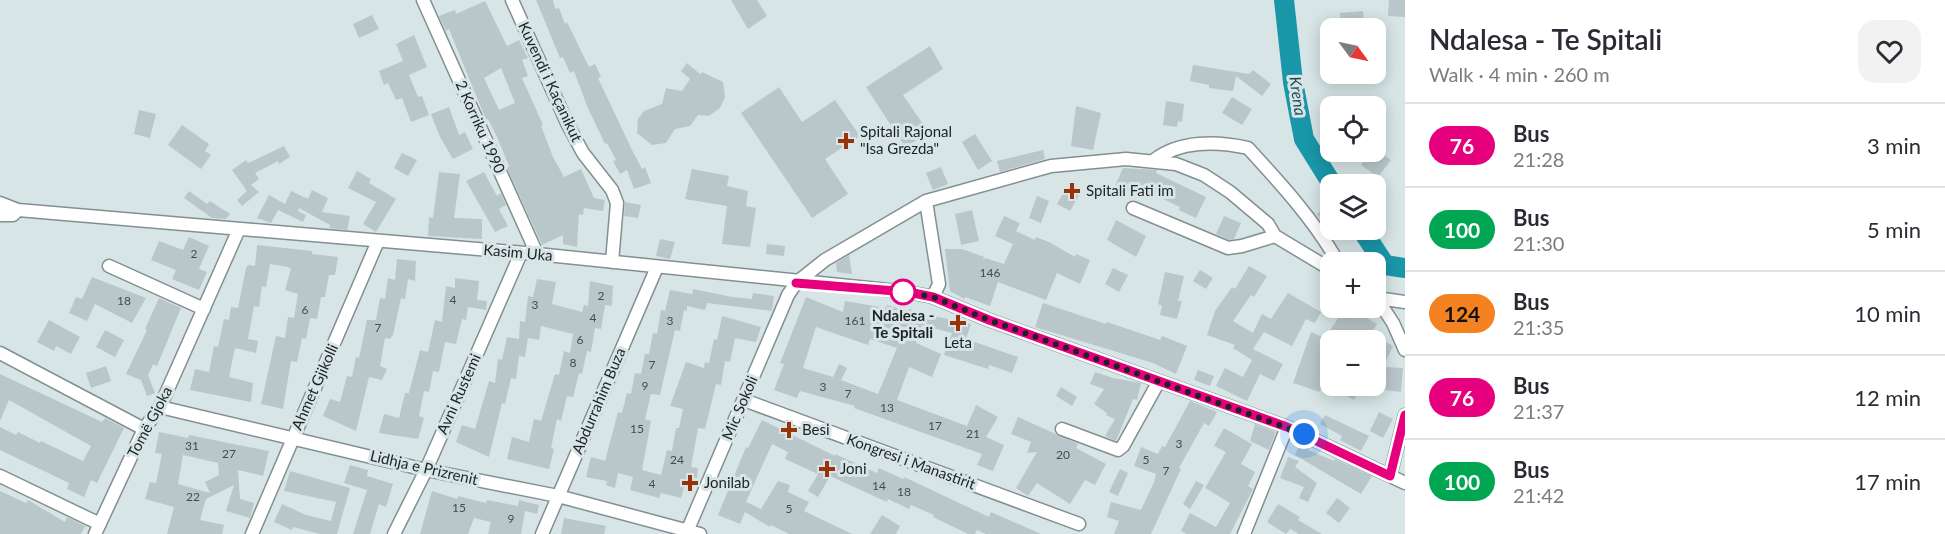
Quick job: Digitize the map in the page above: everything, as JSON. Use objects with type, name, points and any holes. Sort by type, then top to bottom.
[{"type":"street","name":"2 Korriku 1990","points":[[423,0],[537,254]]},
{"type":"street","name":"Kuvendi i Kaçanikut","points":[[513,0],[567,123],[584,153],[612,190],[617,203],[612,262]]},
{"type":"street","points":[[1153,161],[1162,154],[1187,146],[1212,143],[1248,148],[1302,209],[1332,252]]},
{"type":"street","points":[[796,283],[825,260],[926,201],[1051,166],[1126,159],[1176,164],[1204,175],[1238,198],[1268,224],[1275,236],[1320,263]]},
{"type":"street","points":[[926,201],[939,284],[933,297]]},
{"type":"street","points":[[0,203],[18,210]]},
{"type":"street","points":[[1133,208],[1228,248],[1275,236]]},
{"type":"street","name":"Kasim Uka","points":[[18,210],[537,254],[796,283],[908,292],[933,297],[989,320],[1287,427],[1405,483]]},
{"type":"street","points":[[0,215],[13,214],[18,210]]},
{"type":"street","name":"Tomë Gjoka","points":[[98,529],[144,429],[160,407],[239,229]]},
{"type":"street","name":"Ahmet Gjikolli","points":[[252,534],[378,241]]},
{"type":"street","name":"Avni Rustemi","points":[[394,534],[426,470],[521,253]]},
{"type":"street","points":[[109,266],[204,309]]},
{"type":"street","name":"Abdurrahim Buza","points":[[542,534],[657,267]]},
{"type":"street","name":"Mic Sokoli","points":[[687,532],[788,296],[796,283]]},
{"type":"street","points":[[1386,299],[1405,302]]},
{"type":"street","points":[[1386,313],[1405,350]]},
{"type":"street","points":[[0,353],[144,429]]},
{"type":"street","points":[[1062,429],[1118,450],[1129,437],[1159,381]]},
{"type":"street","name":"Kongresi i Manastirit","points":[[744,400],[1078,524]]},
{"type":"street","name":"Lidhja e Prizrenit","points":[[160,407],[426,470],[558,496],[700,534]]},
{"type":"street","points":[[1390,476],[1405,415]]},
{"type":"street","points":[[1244,534],[1287,427]]},
{"type":"street","points":[[0,476],[98,529]]},
{"type":"building","points":[[536,0],[553,0],[555,9],[559,8],[565,24],[567,22],[589,67],[595,64],[601,77],[598,78],[632,150],[642,169],[645,167],[651,183],[634,189],[627,170],[620,174],[613,161],[616,160],[607,143],[605,144],[587,106],[574,71],[570,73],[563,57],[560,58]]},
{"type":"building","points":[[731,0],[757,0],[767,16],[748,29]]},
{"type":"building","points":[[1389,0],[1405,0],[1405,17],[1388,16]]},
{"type":"building","points":[[485,1],[507,46],[519,40],[528,58],[522,60],[528,76],[522,78],[543,125],[541,126],[553,157],[564,177],[581,169],[594,198],[605,200],[603,211],[584,208],[583,215],[579,214],[577,247],[563,244],[563,235],[542,245],[507,168],[509,166],[497,137],[488,119],[486,120],[449,29],[446,31],[439,16],[455,10],[456,14]],"holes":[[[501,68],[515,103],[499,110],[484,78]]]},
{"type":"building","points":[[1363,11],[1364,18],[1340,18],[1340,13]]},
{"type":"building","points":[[372,15],[379,29],[359,38],[353,24]]},
{"type":"building","points":[[414,35],[427,67],[409,75],[418,97],[422,96],[429,115],[411,122],[402,98],[396,100],[388,83],[384,85],[379,71],[403,61],[396,44]]},
{"type":"building","points":[[930,46],[943,69],[903,95],[929,133],[905,147],[866,87]]},
{"type":"building","points":[[687,63],[700,74],[702,72],[723,82],[725,97],[720,108],[709,116],[698,115],[690,126],[675,129],[666,143],[652,145],[637,133],[638,119],[644,111],[662,104],[666,88],[682,91],[690,79],[681,71]]},
{"type":"building","points":[[1193,65],[1249,74],[1253,70],[1271,84],[1262,96],[1236,76],[1233,91],[1209,88],[1209,85],[1190,81]]},
{"type":"building","points":[[779,87],[802,122],[835,100],[860,136],[825,159],[848,194],[812,218],[741,113]]},
{"type":"building","points":[[1232,97],[1252,109],[1242,125],[1222,113]]},
{"type":"building","points":[[1166,101],[1184,104],[1182,122],[1178,121],[1177,127],[1163,125]]},
{"type":"building","points":[[1076,106],[1101,113],[1093,150],[1071,146]]},
{"type":"building","points":[[449,107],[459,135],[465,132],[473,149],[453,159],[440,137],[431,114]]},
{"type":"building","points":[[139,110],[156,114],[150,138],[134,134]]},
{"type":"building","points":[[182,125],[209,144],[205,151],[211,155],[201,169],[168,145]]},
{"type":"building","points":[[975,134],[992,161],[978,170],[962,142]]},
{"type":"building","points":[[284,146],[290,157],[255,173],[259,179],[251,185],[259,192],[242,206],[237,200],[247,191],[232,170],[246,160],[248,163]]},
{"type":"building","points":[[1043,150],[1045,159],[1000,172],[997,161]]},
{"type":"building","points":[[402,153],[417,160],[408,176],[394,168]]},
{"type":"building","points":[[1386,157],[1391,160],[1380,174],[1374,174],[1361,165],[1363,162],[1386,162]]},
{"type":"building","points":[[941,167],[948,184],[933,190],[926,173]]},
{"type":"building","points":[[1123,168],[1157,170],[1156,173],[1206,197],[1196,218],[1179,210],[1180,207],[1154,195],[1155,192],[1133,184],[1129,192],[1115,186]]},
{"type":"building","points":[[692,169],[729,176],[727,186],[748,191],[746,206],[756,208],[750,247],[722,244],[727,206],[685,199]]},
{"type":"building","points":[[357,171],[371,179],[369,183],[396,199],[376,232],[363,224],[376,202],[348,188]]},
{"type":"building","points":[[439,172],[460,174],[454,218],[482,219],[482,239],[428,236],[429,217],[433,218]]},
{"type":"building","points":[[484,172],[497,196],[501,193],[506,205],[499,209],[508,226],[495,232],[466,181]]},
{"type":"building","points":[[1066,188],[1079,195],[1070,211],[1057,204]]},
{"type":"building","points":[[312,190],[328,198],[322,212],[350,216],[347,230],[329,228],[330,225],[299,208],[298,211],[306,215],[303,222],[278,210],[271,223],[257,218],[269,195],[285,204],[291,191],[308,199]]},
{"type":"building","points":[[189,191],[207,204],[210,201],[230,214],[226,219],[212,218],[184,198]]},
{"type":"building","points":[[1037,196],[1049,201],[1041,223],[1029,218]]},
{"type":"building","points":[[625,202],[641,205],[638,218],[624,216]]},
{"type":"building","points":[[972,210],[979,241],[961,245],[955,214]]},
{"type":"building","points":[[1004,216],[1020,223],[1016,231],[1035,240],[1036,237],[1049,242],[1075,257],[1076,254],[1090,260],[1080,284],[1057,273],[1046,300],[998,282],[990,306],[965,297],[964,299],[950,291],[945,249],[962,249],[984,257],[983,261],[985,258],[1004,264],[1013,244],[995,236]]},
{"type":"building","points":[[1224,216],[1241,223],[1234,239],[1229,240],[1216,234]]},
{"type":"building","points":[[1116,220],[1146,236],[1136,257],[1107,240]]},
{"type":"building","points":[[189,237],[209,246],[199,269],[207,272],[199,290],[172,279],[176,270],[151,260],[159,241],[183,250]]},
{"type":"building","points":[[660,239],[675,242],[670,259],[656,256]]},
{"type":"building","points":[[767,244],[785,246],[784,256],[766,254]]},
{"type":"building","points":[[257,245],[312,251],[312,254],[338,257],[335,275],[329,275],[325,297],[321,297],[317,319],[310,318],[306,339],[302,338],[297,362],[291,361],[283,409],[261,404],[276,336],[285,338],[288,317],[294,318],[298,294],[285,290],[291,269],[288,267],[270,264],[266,287],[262,286],[259,307],[254,306],[248,339],[258,341],[256,353],[235,348],[229,377],[253,383],[251,402],[190,390],[195,369],[209,372],[214,346],[218,347],[224,319],[229,320],[231,307],[238,308],[246,268],[248,265],[255,266]]},
{"type":"building","points":[[849,255],[852,274],[837,272],[836,263]]},
{"type":"building","points":[[397,259],[416,261],[415,281],[408,279],[405,299],[401,298],[393,335],[390,339],[385,338],[380,366],[387,369],[382,380],[369,377],[356,431],[323,416],[330,399],[340,402],[347,376],[352,377],[356,357],[359,358],[367,320],[376,320],[380,298],[385,299],[388,278],[395,280]]},
{"type":"building","points":[[1249,266],[1267,276],[1254,297],[1251,295],[1233,321],[1253,333],[1262,314],[1271,319],[1288,293],[1320,311],[1315,323],[1306,319],[1292,346],[1264,332],[1253,349],[1283,364],[1274,381],[1260,374],[1247,401],[1216,386],[1225,368],[1243,377],[1252,360],[1233,348],[1235,345],[1207,335],[1215,311],[1232,287],[1235,289]]},
{"type":"building","points":[[1113,268],[1128,275],[1119,292],[1105,284]]},
{"type":"building","points":[[1200,270],[1213,278],[1206,289],[1193,281]]},
{"type":"building","points":[[1165,272],[1184,276],[1178,301],[1182,301],[1177,319],[1160,315],[1162,306],[1158,304]]},
{"type":"building","points":[[92,277],[146,298],[132,323],[95,304],[87,321],[69,313],[76,297],[82,299]]},
{"type":"building","points":[[455,278],[479,281],[477,300],[487,301],[486,310],[468,307],[466,320],[462,319],[456,344],[445,342],[439,372],[433,371],[429,392],[424,391],[419,416],[424,418],[418,439],[379,433],[384,414],[399,418],[405,393],[409,393],[420,350],[428,352],[435,320],[442,322],[446,286],[455,288]]},
{"type":"building","points":[[537,279],[556,282],[552,304],[582,312],[584,305],[588,306],[590,281],[613,286],[612,306],[605,305],[601,329],[595,328],[591,352],[587,351],[582,374],[579,373],[573,397],[567,396],[561,421],[557,419],[549,469],[507,459],[512,437],[529,442],[534,419],[541,421],[555,374],[559,375],[564,351],[570,353],[573,334],[541,326],[539,340],[528,338],[525,357],[519,356],[516,379],[511,378],[505,404],[502,403],[489,457],[456,442],[462,425],[475,429],[489,381],[495,383],[498,359],[502,360],[507,337],[519,339],[520,321],[525,322],[528,296],[533,297]]},
{"type":"building","points":[[693,289],[752,299],[753,293],[774,296],[772,311],[707,303],[705,310],[687,306],[687,311],[684,310],[680,331],[675,330],[660,395],[651,394],[645,419],[651,421],[642,470],[661,475],[667,450],[672,451],[676,428],[679,428],[683,409],[670,406],[686,362],[704,368],[705,362],[709,363],[722,316],[761,327],[756,342],[735,338],[730,362],[725,361],[721,385],[716,384],[705,429],[698,428],[691,467],[698,468],[697,478],[687,478],[681,498],[661,493],[659,498],[630,490],[633,477],[618,473],[615,488],[606,485],[607,481],[586,477],[591,457],[605,461],[618,412],[622,413],[627,393],[631,394],[635,373],[641,374],[645,354],[649,354],[653,333],[657,334],[661,310],[665,311],[670,290],[692,294]]},
{"type":"building","points":[[806,297],[843,312],[845,301],[886,308],[887,305],[909,312],[909,309],[957,321],[958,319],[971,324],[966,339],[1018,357],[1012,373],[989,365],[988,369],[944,355],[952,333],[922,325],[916,343],[941,354],[932,377],[909,367],[897,400],[967,426],[976,405],[998,417],[986,437],[1004,445],[993,471],[977,465],[982,454],[854,408],[855,406],[800,391],[797,398],[774,390],[784,364],[780,363]],"holes":[[[816,327],[868,345],[870,339],[897,348],[878,394],[841,380],[847,368],[839,364],[833,377],[803,368]]]},
{"type":"building","points":[[159,298],[181,308],[157,366],[153,364],[148,375],[155,393],[147,396],[141,380],[126,374]]},
{"type":"building","points":[[1043,303],[1160,340],[1162,336],[1187,346],[1176,374],[1153,363],[1035,327]]},
{"type":"building","points":[[1338,318],[1366,318],[1377,324],[1373,330],[1330,330]]},
{"type":"building","points":[[49,320],[80,337],[71,354],[56,346],[54,351],[37,342]]},
{"type":"building","points":[[105,330],[124,340],[115,357],[96,347]]},
{"type":"building","points":[[1311,332],[1320,336],[1320,392],[1293,383]]},
{"type":"building","points":[[1386,342],[1393,346],[1386,361]]},
{"type":"building","points":[[106,366],[111,381],[91,388],[86,373]]},
{"type":"building","points":[[1386,367],[1403,368],[1401,392],[1386,390]]},
{"type":"building","points":[[1198,370],[1214,376],[1210,386],[1194,380]]},
{"type":"building","points":[[1095,372],[1141,383],[1137,400],[1133,399],[1116,441],[1105,436],[1115,419],[1106,415],[1107,413],[1094,404],[1104,389],[1090,384]]},
{"type":"building","points":[[0,374],[102,422],[105,418],[124,428],[97,483],[91,480],[84,497],[67,489],[69,483],[0,450],[0,427],[16,435],[18,432],[40,443],[41,441],[83,461],[91,446],[9,400],[0,421]]},
{"type":"building","points":[[1061,387],[1077,397],[1072,406],[1056,396]]},
{"type":"building","points":[[1190,401],[1217,412],[1209,426],[1204,423],[1179,468],[1181,469],[1151,534],[1114,534],[1119,521],[1107,517],[1111,502],[1141,510],[1154,482],[1156,474],[1134,466],[1141,447],[1158,454],[1162,446],[1165,447]]},
{"type":"building","points":[[1379,412],[1393,419],[1383,438],[1370,431]]},
{"type":"building","points":[[1325,415],[1369,436],[1361,451],[1340,440],[1342,436],[1320,424]]},
{"type":"building","points":[[1018,417],[1078,444],[1076,448],[1106,464],[1095,485],[1085,480],[1070,504],[1037,483],[1028,496],[1016,488],[1037,452],[1027,453],[1031,442],[1011,434]]},
{"type":"building","points":[[762,420],[835,456],[835,454],[877,473],[879,468],[903,479],[904,477],[989,517],[991,512],[1041,534],[986,534],[977,530],[975,534],[968,534],[911,505],[909,509],[888,499],[887,502],[830,476],[818,497],[808,491],[818,474],[785,459],[788,452],[772,444],[746,502],[761,509],[778,481],[790,485],[788,492],[809,502],[804,511],[852,534],[789,534],[771,525],[770,527],[745,512],[740,524],[718,515],[746,447],[748,448]]},
{"type":"building","points":[[1255,424],[1276,432],[1269,450],[1250,441]]},
{"type":"building","points":[[1224,428],[1252,444],[1241,464],[1255,472],[1248,486],[1253,489],[1230,534],[1187,534],[1181,531],[1190,513],[1216,527],[1230,503],[1205,488],[1226,452],[1214,446]]},
{"type":"building","points":[[159,432],[188,438],[189,435],[269,451],[263,476],[238,470],[240,499],[254,503],[250,518],[226,511],[234,485],[206,499],[200,520],[224,525],[222,534],[167,534],[174,507],[145,499],[150,482],[156,483],[162,454],[155,453]],"holes":[[[183,455],[218,463],[219,475],[205,482],[210,493],[178,484]]]},
{"type":"building","points":[[1300,442],[1309,447],[1308,450],[1334,461],[1335,459],[1372,476],[1361,494],[1295,455]]},
{"type":"building","points":[[1288,457],[1299,461],[1295,467],[1317,483],[1308,502],[1299,498],[1304,487],[1280,478]]},
{"type":"building","points":[[350,465],[368,470],[367,476],[393,484],[386,507],[379,504],[370,534],[353,534],[367,490],[344,483]]},
{"type":"building","points":[[1120,469],[1128,473],[1118,496],[1109,492]]},
{"type":"building","points":[[290,471],[350,488],[337,534],[320,534],[293,527],[292,530],[274,522],[282,504],[306,515],[331,521],[336,502],[284,491]]},
{"type":"building","points":[[1196,481],[1204,485],[1190,509],[1183,504]]},
{"type":"building","points":[[0,491],[26,503],[28,500],[65,522],[67,517],[85,526],[81,534],[0,534]]},
{"type":"building","points":[[432,491],[457,499],[458,496],[486,503],[487,500],[518,506],[519,500],[539,505],[537,514],[525,511],[521,534],[488,534],[491,522],[474,518],[468,534],[420,534]]},
{"type":"building","points":[[1337,498],[1350,508],[1339,523],[1326,513]]},
{"type":"building","points":[[1278,504],[1300,517],[1298,520],[1322,534],[1299,534],[1290,529],[1286,534],[1267,522]]},
{"type":"building","points":[[882,515],[900,526],[896,534],[870,534]]},
{"type":"building","points":[[564,518],[606,526],[604,534],[561,534]]},
{"type":"waterway","name":"Krena","points":[[1284,0],[1293,82],[1304,139],[1326,174]]},
{"type":"waterway","name":"Krena","points":[[1369,240],[1385,265],[1405,268]]},
{"type":"bus line","name":"76","points":[[796,283],[908,292],[933,297],[989,320],[1287,427],[1390,476],[1399,447],[1405,415]]},
{"type":"place","name":"Spitali Rajonal \"Isa Grezda\"","points":[[846,141]]},
{"type":"place","name":"Spitali Fati im","points":[[1072,191]]},
{"type":"place","name":"Ndalesa - Te Spitali","points":[[903,292]]},
{"type":"place","name":"Leta","points":[[958,323]]},
{"type":"place","name":"Besi","points":[[789,430]]},
{"type":"place","name":"Joni","points":[[827,469]]},
{"type":"place","name":"Jonilab","points":[[690,483]]},
{"type":"route","points":[[903,292],[933,297],[989,320],[1304,434]]}]
